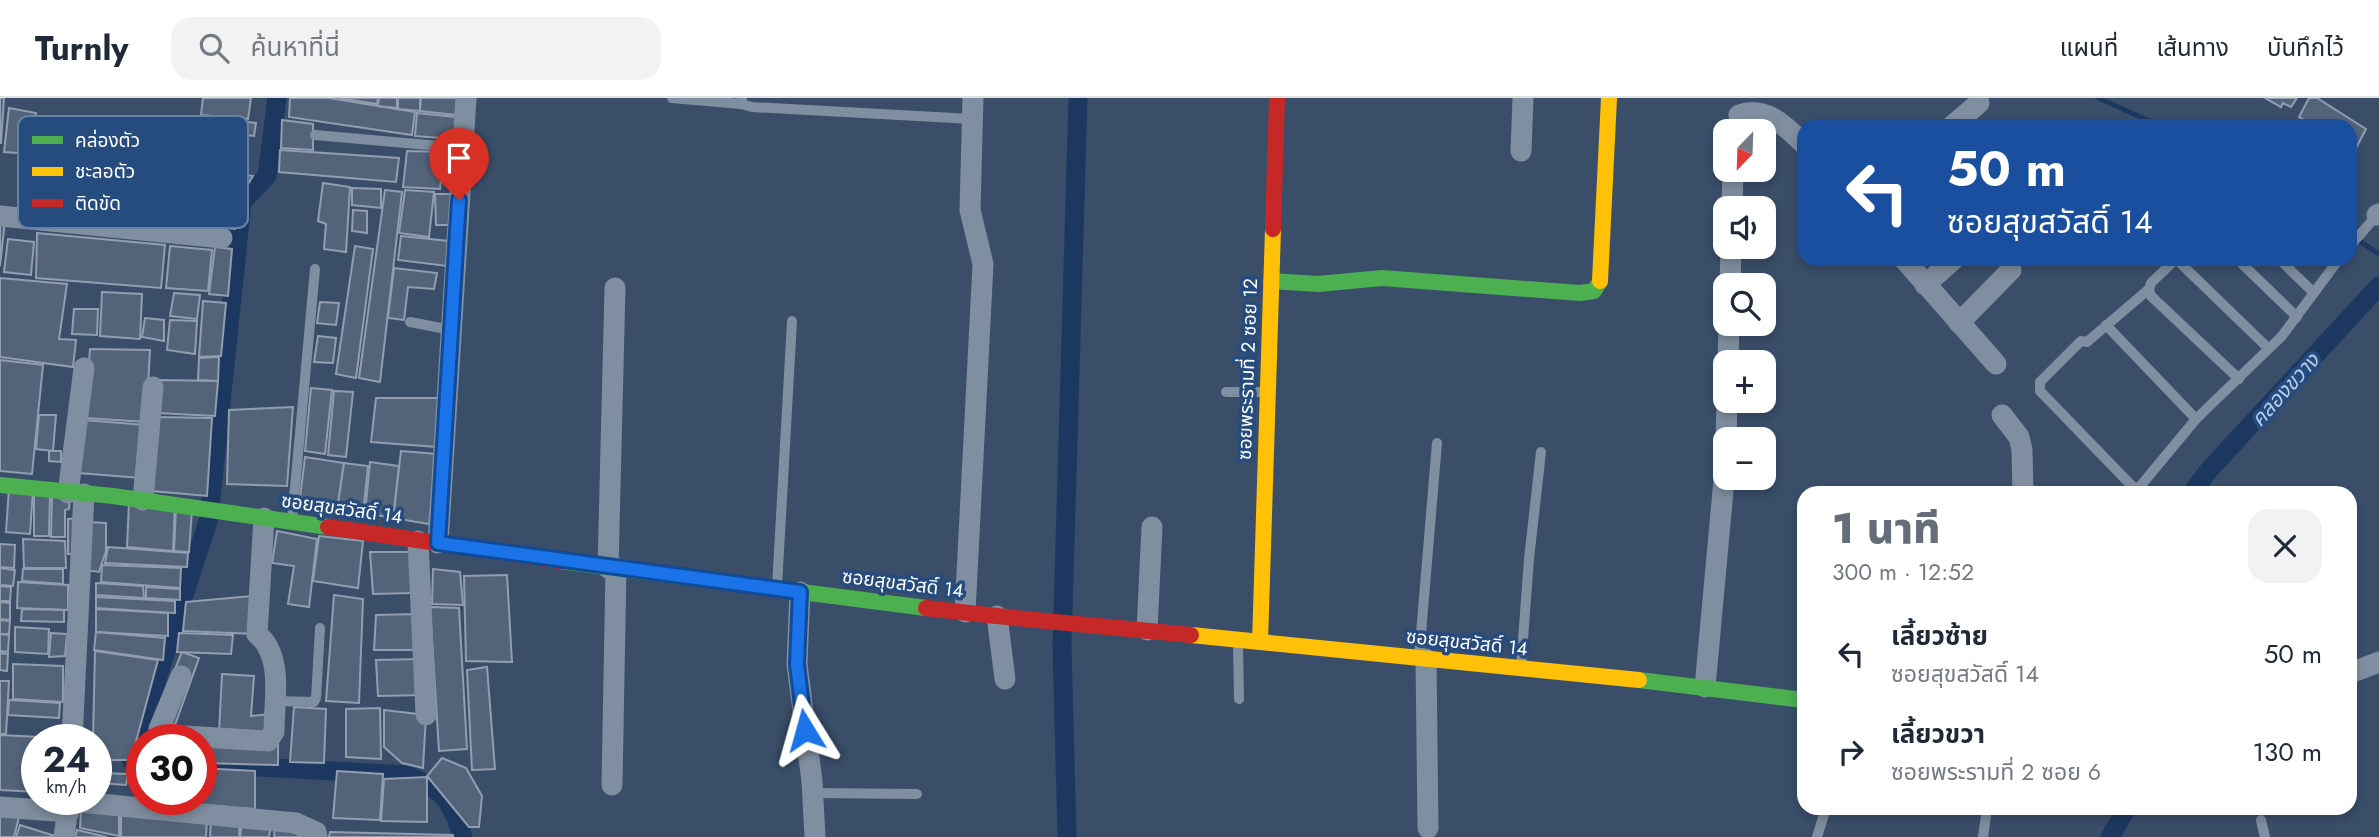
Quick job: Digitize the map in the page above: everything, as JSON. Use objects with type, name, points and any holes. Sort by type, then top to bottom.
[{"type":"street","points":[[426,716],[428,542],[451,330],[466,98]]},
{"type":"street","name":"ซอยพระรามที่ 2 ซอย 12","points":[[1260,642],[1277,98]]},
{"type":"street","points":[[1521,151],[1523,98]]},
{"type":"street","points":[[1271,281],[1318,284],[1382,278],[1580,293],[1594,291],[1600,282],[1609,98]]},
{"type":"street","points":[[1960,119],[1979,103]]},
{"type":"street","points":[[965,612],[983,264],[970,210],[973,108]]},
{"type":"street","points":[[1740,115],[1748,112],[1761,113],[1777,119],[1797,138]]},
{"type":"street","points":[[0,216],[18,218]]},
{"type":"street","points":[[121,228],[222,238]]},
{"type":"street","points":[[1910,266],[1996,364]]},
{"type":"street","points":[[1925,285],[1946,266]]},
{"type":"street","points":[[1959,323],[2011,270]]},
{"type":"street","points":[[612,785],[615,288]]},
{"type":"street","points":[[72,724],[76,493],[84,368]]},
{"type":"street","points":[[143,500],[153,387]]},
{"type":"street","points":[[2002,415],[2019,437],[2023,486]]},
{"type":"street","name":"ซอยสุขสวัสดิ์ 14","points":[[0,485],[143,500],[612,568],[1042,622],[1238,639],[1705,687],[1797,699]]},
{"type":"street","points":[[1705,687],[1723,490]]},
{"type":"street","points":[[181,676],[159,729],[167,735],[268,741],[274,732],[275,659],[267,643],[257,634],[264,519]]},
{"type":"street","points":[[1147,630],[1152,527]]},
{"type":"street","points":[[800,592],[797,664],[813,793],[815,837]]},
{"type":"street","points":[[997,616],[1005,679]]},
{"type":"street","points":[[1423,658],[1428,828]]},
{"type":"street","points":[[2357,670],[2379,662]]},
{"type":"street","points":[[0,807],[21,806]]},
{"type":"street","points":[[112,808],[296,824],[316,832],[317,837]]},
{"type":"street","points":[[64,837],[67,815]]},
{"type":"lane","points":[[672,98],[973,108]]},
{"type":"lane","points":[[315,135],[463,148]]},
{"type":"lane","points":[[2357,238],[2378,214]]},
{"type":"lane","points":[[2169,266],[2151,283],[2151,296],[2239,379]]},
{"type":"lane","points":[[2183,266],[2268,348]]},
{"type":"lane","points":[[2244,266],[2297,317]]},
{"type":"lane","points":[[2286,266],[2314,293]]},
{"type":"lane","points":[[2140,486],[2196,419],[2239,379],[2297,317],[2333,266]]},
{"type":"lane","points":[[292,523],[315,269]]},
{"type":"lane","points":[[2134,486],[2040,391],[2040,382],[2081,341],[2087,342],[2150,289]]},
{"type":"lane","points":[[777,589],[792,321]]},
{"type":"lane","points":[[410,322],[451,330]]},
{"type":"lane","points":[[2106,326],[2196,419]]},
{"type":"lane","points":[[1226,392],[1267,392]]},
{"type":"lane","points":[[1423,658],[1437,443]]},
{"type":"lane","points":[[1521,668],[1541,452]]},
{"type":"lane","points":[[274,701],[314,702],[320,628]]},
{"type":"lane","points":[[1238,639],[1239,699]]},
{"type":"lane","points":[[813,793],[917,794]]},
{"type":"lane","points":[[1817,837],[1824,815]]},
{"type":"lane","points":[[1983,837],[1986,815]]},
{"type":"lane","points":[[2261,820],[2265,837]]},
{"type":"building","points":[[0,98],[4,98],[1,143],[0,143]]},
{"type":"building","points":[[203,98],[251,98],[248,119],[248,116],[201,115]]},
{"type":"building","points":[[290,98],[329,98],[415,112],[412,135],[289,117]]},
{"type":"building","points":[[339,98],[378,98],[377,104]]},
{"type":"building","points":[[379,98],[397,98],[397,108],[378,106]]},
{"type":"building","points":[[398,98],[420,98],[420,111],[398,109]]},
{"type":"building","points":[[421,98],[457,98],[456,115],[420,111]]},
{"type":"building","points":[[2265,98],[2297,98],[2291,107],[2283,103],[2281,107]]},
{"type":"building","points":[[2309,98],[2317,98],[2350,119],[2303,119],[2299,117]]},
{"type":"building","points":[[9,108],[36,113],[36,116],[18,116],[18,153],[4,152]]},
{"type":"building","points":[[417,113],[456,117],[455,139],[415,136]]},
{"type":"building","points":[[282,120],[313,124],[313,150],[281,148]]},
{"type":"building","points":[[248,122],[256,123],[254,136],[248,135]]},
{"type":"building","points":[[2357,123],[2366,129],[2357,146]]},
{"type":"building","points":[[280,150],[399,158],[396,182],[279,172]]},
{"type":"building","points":[[407,151],[444,152],[440,189],[403,187]]},
{"type":"building","points":[[323,183],[350,187],[346,252],[324,249],[326,224],[318,221]]},
{"type":"building","points":[[352,188],[381,189],[381,208],[352,205]]},
{"type":"building","points":[[385,190],[402,192],[380,382],[359,378]]},
{"type":"building","points":[[405,190],[434,192],[429,237],[399,233]]},
{"type":"building","points":[[435,194],[451,194],[451,225],[436,225]]},
{"type":"building","points":[[353,210],[367,211],[367,233],[352,231]]},
{"type":"building","points":[[0,221],[5,221],[0,266]]},
{"type":"building","points":[[37,233],[165,245],[161,288],[36,278]]},
{"type":"building","points":[[401,236],[449,241],[447,266],[398,260]]},
{"type":"building","points":[[8,239],[34,242],[31,275],[4,272]]},
{"type":"building","points":[[170,246],[212,250],[208,291],[166,288]]},
{"type":"building","points":[[355,246],[373,249],[356,378],[336,374]]},
{"type":"building","points":[[215,247],[232,249],[228,296],[209,294]]},
{"type":"building","points":[[394,268],[437,273],[434,289],[408,287],[404,320],[388,318]]},
{"type":"building","points":[[0,278],[67,284],[59,339],[76,340],[73,367],[0,357]]},
{"type":"building","points":[[102,292],[142,294],[140,339],[100,336]]},
{"type":"building","points":[[174,293],[200,295],[197,319],[170,316]]},
{"type":"building","points":[[203,301],[226,303],[221,356],[199,357]]},
{"type":"building","points":[[320,302],[339,303],[336,325],[317,323]]},
{"type":"building","points":[[74,309],[98,309],[97,335],[72,334]]},
{"type":"building","points":[[145,318],[164,320],[164,341],[142,337]]},
{"type":"building","points":[[170,320],[197,321],[195,354],[167,350]]},
{"type":"building","points":[[318,336],[336,338],[333,363],[314,362]]},
{"type":"building","points":[[90,349],[150,350],[146,422],[85,418]]},
{"type":"building","points":[[219,357],[218,381],[198,380],[199,358]]},
{"type":"building","points":[[0,360],[43,365],[32,474],[0,471]]},
{"type":"building","points":[[161,380],[218,381],[215,416],[158,413]]},
{"type":"building","points":[[311,388],[332,390],[325,454],[305,451]]},
{"type":"building","points":[[334,391],[353,392],[346,457],[328,455]]},
{"type":"building","points":[[376,398],[440,398],[437,447],[371,442]]},
{"type":"building","points":[[293,407],[287,486],[227,484],[229,410]]},
{"type":"building","points":[[39,415],[56,415],[53,451],[36,449]]},
{"type":"building","points":[[156,417],[212,418],[207,496],[152,491]]},
{"type":"building","points":[[84,420],[145,425],[140,478],[79,473]]},
{"type":"building","points":[[49,451],[61,451],[61,462],[49,461]]},
{"type":"building","points":[[401,451],[437,454],[429,524],[393,518]]},
{"type":"building","points":[[305,457],[344,463],[338,505],[300,498]]},
{"type":"building","points":[[370,462],[399,466],[393,518],[365,513]]},
{"type":"building","points":[[344,463],[368,466],[363,514],[337,511]]},
{"type":"building","points":[[9,488],[33,489],[30,534],[6,532]]},
{"type":"building","points":[[34,492],[50,493],[49,536],[34,536]]},
{"type":"building","points":[[52,493],[70,495],[69,509],[65,510],[65,537],[51,537]]},
{"type":"building","points":[[129,502],[175,502],[173,551],[127,547]]},
{"type":"building","points":[[176,508],[192,510],[189,552],[174,551]]},
{"type":"building","points":[[80,518],[79,554],[68,554],[68,519]]},
{"type":"building","points":[[87,522],[106,523],[106,551],[99,572],[85,570]]},
{"type":"building","points":[[277,531],[317,539],[309,607],[288,604],[294,566],[272,563]]},
{"type":"building","points":[[319,536],[363,541],[358,588],[313,581]]},
{"type":"building","points":[[23,539],[65,541],[66,568],[24,568]]},
{"type":"building","points":[[0,544],[15,545],[14,568],[0,567]]},
{"type":"building","points":[[108,547],[188,553],[187,567],[105,563]]},
{"type":"building","points":[[370,552],[410,552],[413,593],[373,594]]},
{"type":"building","points":[[102,565],[181,568],[180,588],[101,582]]},
{"type":"building","points":[[0,568],[15,570],[13,586],[0,585]]},
{"type":"building","points":[[23,569],[63,569],[63,584],[22,581]]},
{"type":"building","points":[[433,569],[460,572],[463,605],[432,604]]},
{"type":"building","points":[[507,575],[512,662],[466,661],[464,576]]},
{"type":"building","points":[[18,582],[68,585],[68,610],[17,608]]},
{"type":"building","points":[[96,583],[143,586],[144,598],[96,595]]},
{"type":"building","points":[[0,586],[11,587],[10,601],[0,601]]},
{"type":"building","points":[[146,587],[180,589],[180,600],[146,598]]},
{"type":"building","points":[[334,595],[363,599],[359,703],[326,701]]},
{"type":"building","points":[[252,596],[257,634],[183,631],[186,602]]},
{"type":"building","points":[[96,597],[175,601],[175,613],[96,608]]},
{"type":"building","points":[[0,602],[10,603],[10,620],[0,619]]},
{"type":"building","points":[[430,607],[459,608],[467,749],[439,751]]},
{"type":"building","points":[[22,609],[64,610],[64,622],[21,621]]},
{"type":"building","points":[[96,609],[168,613],[168,636],[96,632]]},
{"type":"building","points":[[416,614],[417,650],[374,650],[376,615]]},
{"type":"building","points":[[0,620],[10,621],[9,634],[0,634]]},
{"type":"building","points":[[15,627],[49,629],[48,654],[15,652]]},
{"type":"building","points":[[96,632],[165,638],[163,660],[94,650]]},
{"type":"building","points":[[51,633],[67,634],[65,656],[49,657]]},
{"type":"building","points":[[179,633],[233,635],[231,654],[177,652]]},
{"type":"building","points":[[0,634],[9,635],[8,652],[0,651]]},
{"type":"building","points":[[95,651],[158,660],[141,724],[126,724],[126,760],[112,760],[112,724],[93,724]]},
{"type":"building","points":[[182,652],[199,658],[175,724],[155,717]]},
{"type":"building","points":[[0,653],[8,654],[7,671],[0,670]]},
{"type":"building","points":[[423,659],[425,695],[378,696],[376,660]]},
{"type":"building","points":[[13,664],[63,666],[63,702],[13,699]]},
{"type":"building","points":[[487,667],[495,769],[472,770],[467,670]]},
{"type":"building","points":[[222,674],[254,676],[251,716],[270,714],[274,732],[219,733]]},
{"type":"building","points":[[0,681],[9,681],[6,734],[0,734]]},
{"type":"building","points":[[9,700],[60,703],[59,718],[8,715]]},
{"type":"building","points":[[294,707],[326,709],[324,763],[290,762]]},
{"type":"building","points":[[380,708],[381,759],[346,757],[346,709]]},
{"type":"building","points":[[384,710],[426,715],[423,768],[402,763],[384,747]]},
{"type":"building","points":[[0,735],[21,736],[21,791],[0,790]]},
{"type":"building","points":[[217,742],[278,744],[278,765],[217,763]]},
{"type":"building","points":[[442,758],[466,768],[482,796],[479,827],[469,827],[427,776]]},
{"type":"building","points":[[217,769],[255,771],[255,809],[217,806]]},
{"type":"building","points":[[337,771],[383,774],[380,820],[333,818]]},
{"type":"building","points":[[112,773],[126,774],[126,785],[112,784]]},
{"type":"building","points":[[427,777],[427,822],[381,821],[384,779]]},
{"type":"building","points":[[121,809],[126,809],[126,815],[207,816],[206,837],[121,837]]},
{"type":"building","points":[[112,812],[119,812],[119,836],[80,828],[81,815],[112,815]]},
{"type":"building","points":[[0,814],[19,817],[14,837],[0,837]]},
{"type":"building","points":[[211,816],[240,820],[239,837],[210,837]]},
{"type":"building","points":[[242,823],[271,825],[269,837],[240,837]]},
{"type":"building","points":[[20,825],[58,837],[16,837]]},
{"type":"building","points":[[275,826],[305,837],[274,837]]},
{"type":"building","points":[[77,830],[107,837],[75,837]]},
{"type":"building","points":[[330,832],[453,835],[453,837],[329,837]]},
{"type":"waterway","points":[[248,196],[267,176],[277,98]]},
{"type":"waterway","points":[[1067,837],[1062,646],[1078,98]]},
{"type":"waterway","points":[[2098,98],[2145,119]]},
{"type":"waterway","points":[[143,724],[209,518],[239,228]]},
{"type":"waterway","points":[[2357,240],[2379,254]]},
{"type":"waterway","name":"คลองขวาง","points":[[2197,486],[2379,286]]},
{"type":"waterway","points":[[217,765],[407,775],[430,786],[444,798],[463,837]]},
{"type":"waterway","name":"คลองขวาง","points":[[2110,837],[2123,815]]},
{"type":"traffic: fast","points":[[1271,281],[1318,284],[1382,278],[1580,293],[1594,291],[1600,281]]},
{"type":"traffic: fast","points":[[0,485],[113,496],[328,527]]},
{"type":"traffic: fast","points":[[560,561],[926,608]]},
{"type":"traffic: fast","points":[[1639,680],[1797,699]]},
{"type":"traffic: slow","points":[[1600,281],[1609,98]]},
{"type":"traffic: slow","points":[[1260,642],[1273,229]]},
{"type":"traffic: slow","points":[[1191,635],[1639,680]]},
{"type":"traffic: jam","points":[[1273,229],[1277,98]]},
{"type":"traffic: jam","points":[[328,527],[560,561]]},
{"type":"traffic: jam","points":[[926,608],[1191,635]]},
{"type":"route","points":[[459,200],[438,543],[800,592],[797,664],[805,730]]}]
